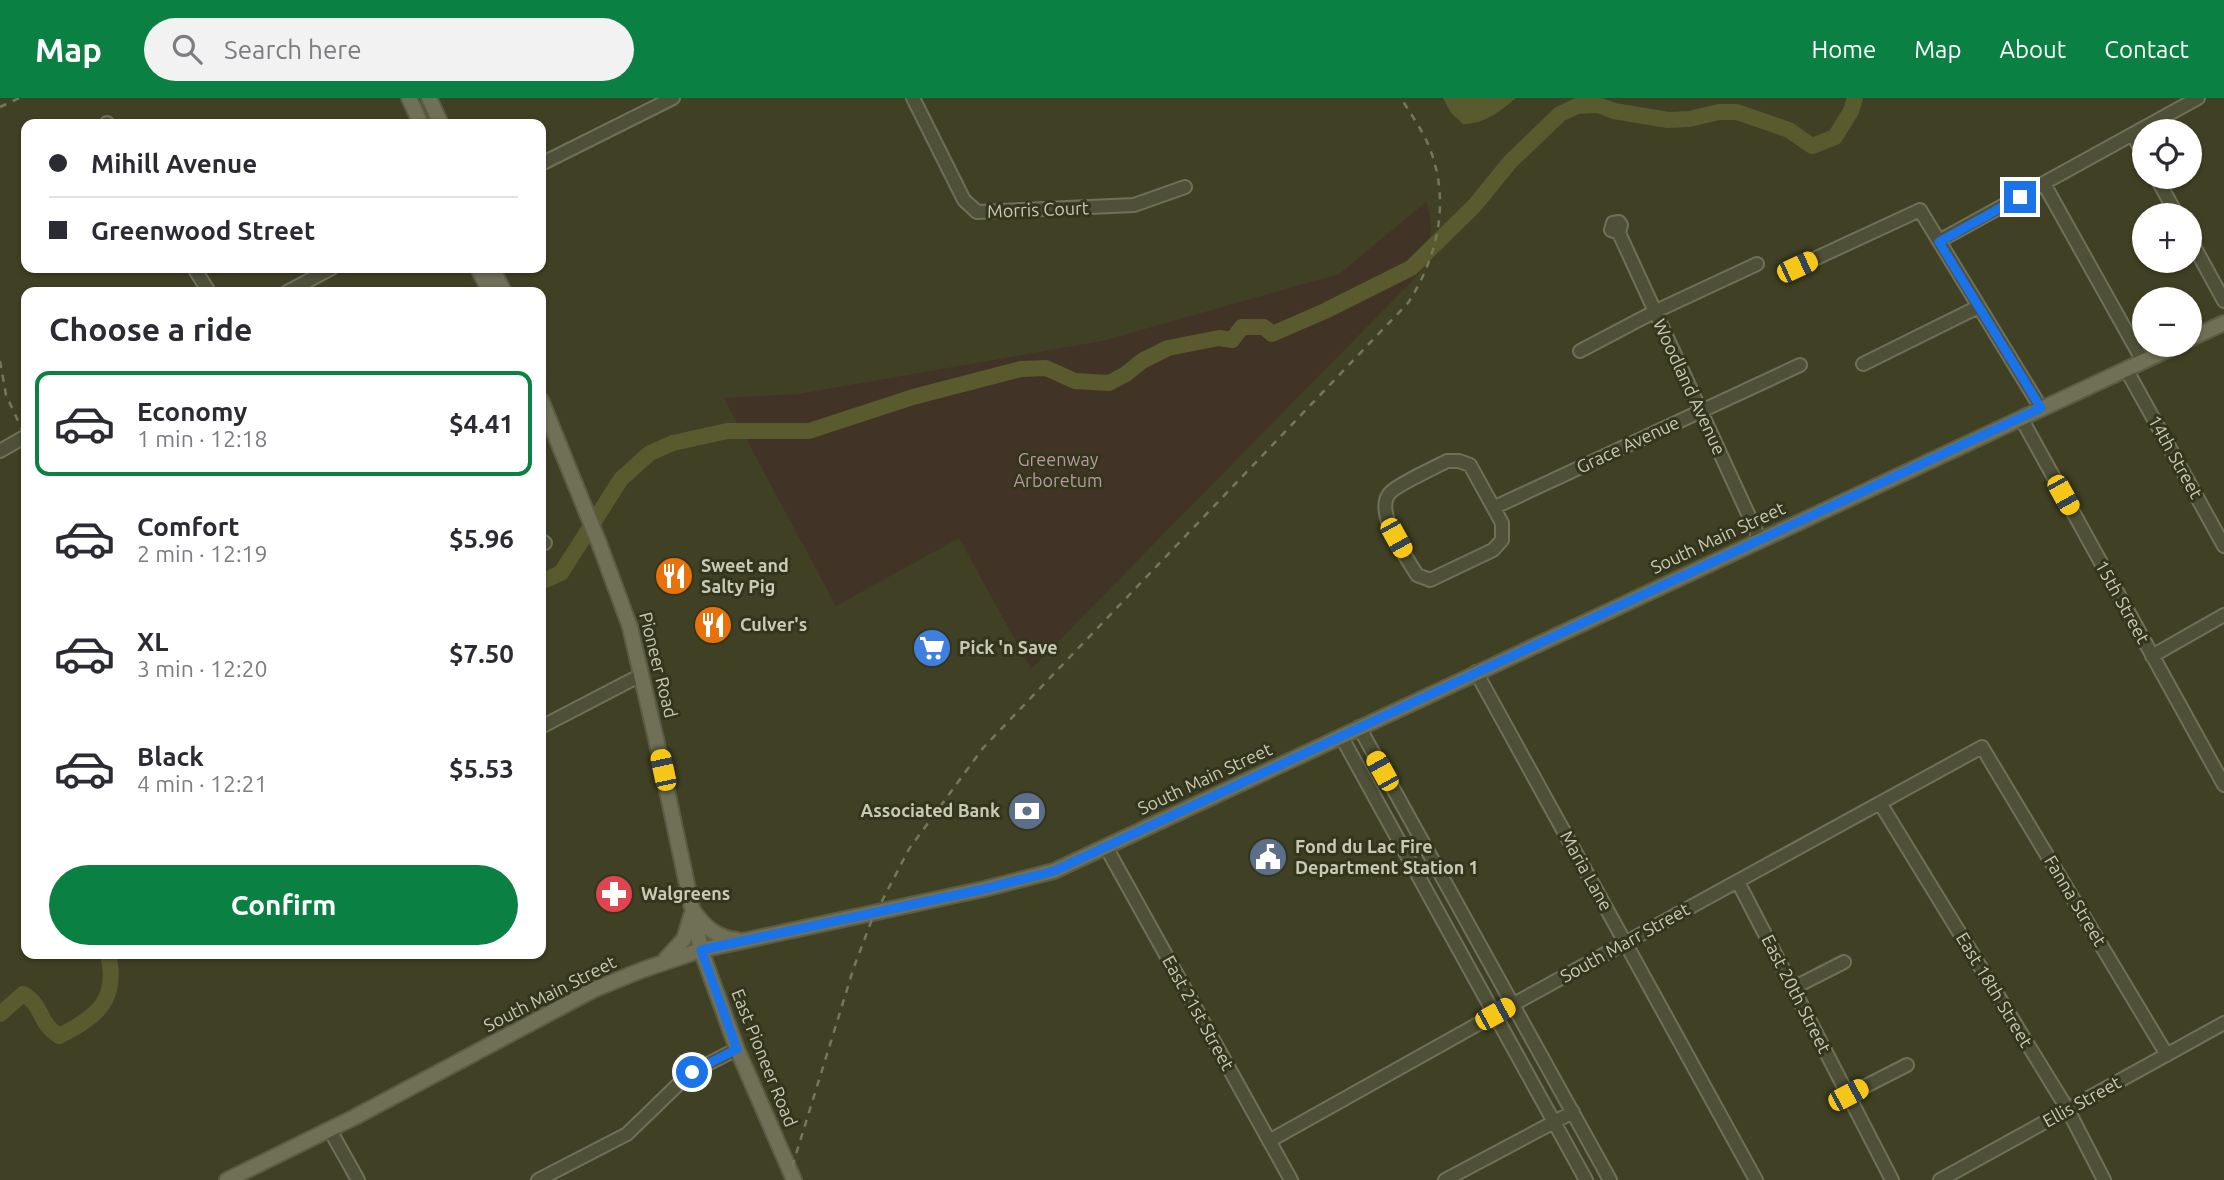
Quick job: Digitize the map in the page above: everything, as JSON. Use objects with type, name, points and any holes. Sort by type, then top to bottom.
[{"type":"main road","points":[[409,98],[419,119]]},
{"type":"main road","points":[[429,98],[439,119]]},
{"type":"main road","points":[[2202,333],[2224,323]]},
{"type":"main road","name":"South Main Street","points":[[227,1180],[330,1130],[593,990],[660,964],[701,950],[1019,881],[1054,871],[2152,357]]},
{"type":"main road","name":"Pioneer Road","points":[[546,413],[630,627],[701,950]]},
{"type":"main road","points":[[693,911],[707,927],[720,936],[745,941]]},
{"type":"main road","points":[[660,964],[684,939],[693,911]]},
{"type":"main road","name":"East Pioneer Road","points":[[701,950],[737,1049],[794,1180]]},
{"type":"street","points":[[546,162],[673,98]]},
{"type":"street","name":"Morris Court","points":[[914,98],[964,200],[977,212],[1134,205],[1185,187]]},
{"type":"street","points":[[2161,119],[2198,98]]},
{"type":"street","points":[[1939,242],[2132,136]]},
{"type":"street","points":[[2044,184],[2143,361]]},
{"type":"street","points":[[1797,267],[1920,210],[2041,408]]},
{"type":"street","name":"Woodland Avenue","points":[[1619,233],[1760,540]]},
{"type":"street","points":[[2202,261],[2224,301]]},
{"type":"street","points":[[1580,351],[1654,312],[1757,264]]},
{"type":"street","points":[[296,287],[322,273]]},
{"type":"street","points":[[1863,364],[1978,307]]},
{"type":"street","name":"Grace Avenue","points":[[1495,508],[1800,365]]},
{"type":"street","name":"14th Street","points":[[2126,369],[2224,545]]},
{"type":"street","name":"15th Street","points":[[2021,418],[2224,785]]},
{"type":"street","points":[[0,451],[21,439]]},
{"type":"street","points":[[1447,461],[1458,461],[1471,465],[1495,508],[1502,523],[1502,540],[1493,550],[1430,580],[1417,575],[1386,519],[1384,505],[1389,493],[1447,461]]},
{"type":"street","points":[[2152,656],[2224,615]]},
{"type":"street","name":"Maria Lane","points":[[1476,672],[1756,1180]]},
{"type":"street","points":[[546,724],[641,675]]},
{"type":"street","points":[[1359,727],[1611,1180]]},
{"type":"street","points":[[1341,736],[1586,1180]]},
{"type":"street","name":"South Marr Street","points":[[1269,1141],[1512,1004],[1982,747]]},
{"type":"street","name":"Fanna Street","points":[[1982,747],[2168,1055]]},
{"type":"street","name":"East 18th Street","points":[[1880,803],[2068,1110],[2104,1180]]},
{"type":"street","name":"East 21st Street","points":[[1106,846],[1291,1180]]},
{"type":"street","name":"East 20th Street","points":[[1738,882],[1892,1180]]},
{"type":"street","points":[[1793,988],[1844,962]]},
{"type":"street","name":"Ellis Street","points":[[1940,1180],[2224,1023]]},
{"type":"street","points":[[538,1180],[626,1134],[690,1073],[737,1049]]},
{"type":"street","points":[[1848,1095],[1908,1065]]},
{"type":"street","points":[[1446,1180],[1573,1112]]},
{"type":"street","points":[[330,1130],[358,1180]]},
{"type":"green space","name":"Greenway Arboretum","points":[[1426,202],[1431,222],[1430,243],[1424,263],[1413,280],[1031,669],[959,538],[836,606],[724,398],[798,394],[1102,341],[1339,274]]},
{"type":"shaded area","points":[[1443,98],[1516,98],[1485,119],[1463,124],[1451,113]]},
{"type":"waterway","points":[[546,580],[561,573],[621,479],[650,453],[673,443],[727,431],[809,431],[913,397],[1021,369],[1046,368],[1075,381],[1109,383],[1168,348],[1219,338],[1232,340],[1242,327],[1264,327],[1272,334],[1325,311],[1411,268],[1475,205],[1510,162],[1560,114],[1577,106],[1598,105],[1614,111],[1668,120],[1737,112],[1789,130],[1812,146],[1835,137],[1851,111],[1855,98]]},
{"type":"waterway","points":[[0,1014],[23,994],[35,1004],[47,1026],[59,1036],[84,1022],[102,1005],[110,984],[109,959]]},
{"type":"railway","points":[[0,107],[19,98]]},
{"type":"railway","points":[[788,1180],[854,967],[871,922],[909,849],[983,748],[1408,303],[1419,285],[1434,246],[1440,205],[1439,185],[1428,144],[1401,98]]},
{"type":"railway","points":[[0,361],[6,395],[21,427]]},
{"type":"place","name":"Sweet and Salty Pig","points":[[674,576]]},
{"type":"place","name":"Culver's","points":[[713,625]]},
{"type":"place","name":"Pick 'n Save","points":[[932,648]]},
{"type":"place","name":"Associated Bank","points":[[1027,811]]},
{"type":"place","name":"Fond du Lac Fire Department Station 1","points":[[1268,857]]},
{"type":"place","name":"Walgreens","points":[[614,894]]},
{"type":"route","points":[[692,1072],[737,1049],[701,950],[984,889],[1054,871],[2041,408],[1939,242],[2020,197]]}]
